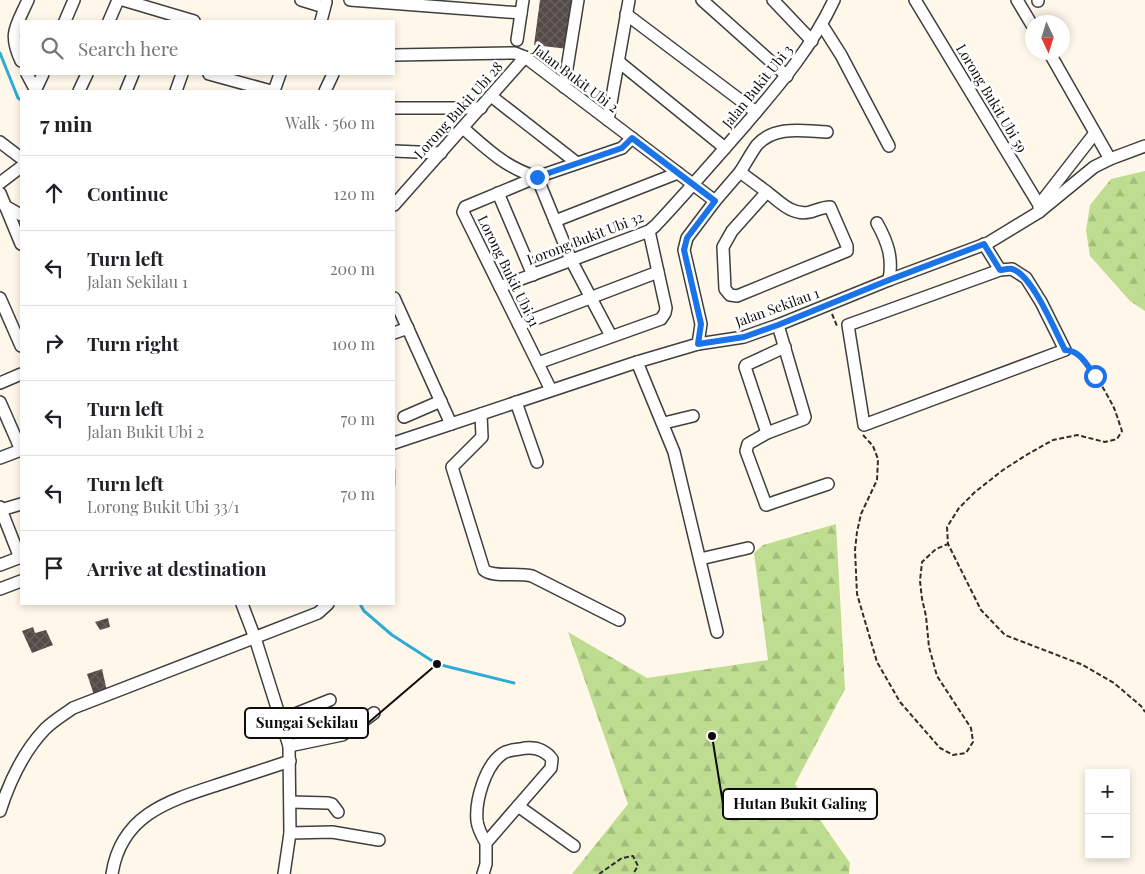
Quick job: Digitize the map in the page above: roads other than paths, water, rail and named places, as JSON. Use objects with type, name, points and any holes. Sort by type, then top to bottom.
[{"type":"street","points":[[20,59],[15,47],[15,30],[28,0]]},
{"type":"street","points":[[65,20],[74,0]]},
{"type":"street","points":[[109,20],[118,0]]},
{"type":"street","points":[[123,0],[190,20]]},
{"type":"street","points":[[301,0],[325,4],[321,20]]},
{"type":"street","points":[[350,0],[521,13]]},
{"type":"street","points":[[517,40],[523,0]]},
{"type":"street","points":[[564,87],[578,0]]},
{"type":"street","points":[[608,120],[629,0]]},
{"type":"street","points":[[702,0],[787,76]]},
{"type":"street","name":"Jalan Bukit Ubi 3","points":[[694,185],[787,76],[822,25],[834,0]]},
{"type":"street","name":"Lorong Bukit Ubi 59","points":[[914,0],[1039,208]]},
{"type":"street","points":[[1018,0],[1026,15]]},
{"type":"street","points":[[774,1],[812,41]]},
{"type":"street","points":[[626,14],[756,112]]},
{"type":"street","points":[[822,25],[841,55],[889,146]]},
{"type":"street","name":"Jalan Bukit Ubi 2","points":[[395,55],[515,53],[525,58],[715,201]]},
{"type":"street","name":"Lorong Bukit Ubi 28","points":[[395,204],[525,58]]},
{"type":"street","points":[[1054,60],[1110,159]]},
{"type":"street","points":[[619,62],[726,148]]},
{"type":"street","points":[[28,75],[35,90]]},
{"type":"street","points":[[36,90],[43,75]]},
{"type":"street","points":[[79,90],[87,75]]},
{"type":"street","points":[[126,90],[132,75]]},
{"type":"street","points":[[176,90],[182,75]]},
{"type":"street","points":[[213,75],[269,90]]},
{"type":"street","points":[[273,90],[280,75]]},
{"type":"street","points":[[325,90],[333,75]]},
{"type":"street","points":[[491,96],[577,163]]},
{"type":"street","points":[[395,108],[481,108]]},
{"type":"street","points":[[463,128],[508,165],[537,177],[571,260],[611,336]]},
{"type":"street","points":[[698,344],[701,324],[684,250],[687,238],[740,172],[757,146],[769,135],[783,131],[827,132]]},
{"type":"street","points":[[1039,208],[1095,133]]},
{"type":"street","name":"Lorong Bukit Ubi 31","points":[[551,390],[463,212],[465,207],[537,177],[622,148],[632,138]]},
{"type":"street","points":[[0,142],[20,157]]},
{"type":"street","name":"Jalan Sekilau 1","points":[[398,442],[636,362],[698,344],[744,337],[984,244],[994,240],[1086,173],[1110,159],[1145,146]]},
{"type":"street","points":[[395,151],[441,153]]},
{"type":"street","points":[[0,183],[20,168]]},
{"type":"street","points":[[740,172],[767,192],[789,210],[804,213],[830,207],[848,249],[737,296],[730,295],[725,289],[723,247],[732,231],[767,192]]},
{"type":"street","points":[[555,221],[678,173]]},
{"type":"street","name":"Lorong Bukit Ubi 32","points":[[500,287],[649,231],[656,226],[694,185]]},
{"type":"street","points":[[0,193],[20,242]]},
{"type":"street","points":[[498,193],[533,275]]},
{"type":"street","points":[[5,206],[20,214]]},
{"type":"street","points":[[877,223],[887,241],[891,256],[889,280]]},
{"type":"street","points":[[538,363],[661,318],[666,308],[649,231]]},
{"type":"street","points":[[984,244],[1000,270]]},
{"type":"street","points":[[1012,269],[1026,278],[1041,302],[1065,350],[864,425],[843,327],[1000,270],[1012,269]]},
{"type":"street","points":[[519,325],[658,272]]},
{"type":"street","points":[[0,298],[20,344]]},
{"type":"street","points":[[395,300],[451,424]]},
{"type":"street","points":[[778,325],[805,417],[804,420],[768,433],[748,444],[746,451],[766,505],[828,484]]},
{"type":"street","points":[[395,333],[408,328]]},
{"type":"street","points":[[768,433],[745,367],[785,347]]},
{"type":"street","points":[[636,362],[664,424],[674,452],[717,632]]},
{"type":"street","points":[[0,383],[20,374]]},
{"type":"street","points":[[404,417],[441,401]]},
{"type":"street","points":[[0,402],[20,448]]},
{"type":"street","points":[[516,402],[537,462]]},
{"type":"street","points":[[481,414],[482,437],[452,467],[484,570],[492,575],[519,573],[532,576],[618,620]]},
{"type":"street","points":[[664,424],[693,416]]},
{"type":"street","points":[[0,458],[20,450]]},
{"type":"street","points":[[20,504],[1,509],[20,556]]},
{"type":"street","points":[[700,559],[748,548]]},
{"type":"street","points":[[0,565],[20,558]]},
{"type":"street","points":[[0,588],[20,581]]},
{"type":"street","points":[[242,605],[255,638],[289,746],[290,833],[284,874]]},
{"type":"street","points":[[0,811],[12,780],[34,742],[45,729],[73,708],[318,613],[327,605]]},
{"type":"street","points":[[280,720],[330,700]]},
{"type":"street","points":[[289,746],[342,735],[374,713]]},
{"type":"street","points":[[483,874],[486,864],[486,843],[477,821],[483,783],[492,764],[506,752],[531,747],[542,750],[552,759],[551,768],[486,843]]},
{"type":"street","points":[[112,874],[114,861],[119,849],[133,828],[154,809],[173,799],[290,760]]},
{"type":"street","points":[[290,802],[328,803],[332,804],[338,812]]},
{"type":"street","points":[[518,806],[574,846]]},
{"type":"street","points":[[290,833],[332,832],[378,840]]},
{"type":"waterway","points":[[0,53],[20,99]]},
{"type":"waterway","points":[[361,605],[364,611],[392,635],[437,664],[514,683]]},
{"type":"place","name":"Sungai Sekilau","points":[[437,664]]},
{"type":"place","name":"Hutan Bukit Galing","points":[[712,736]]}]
